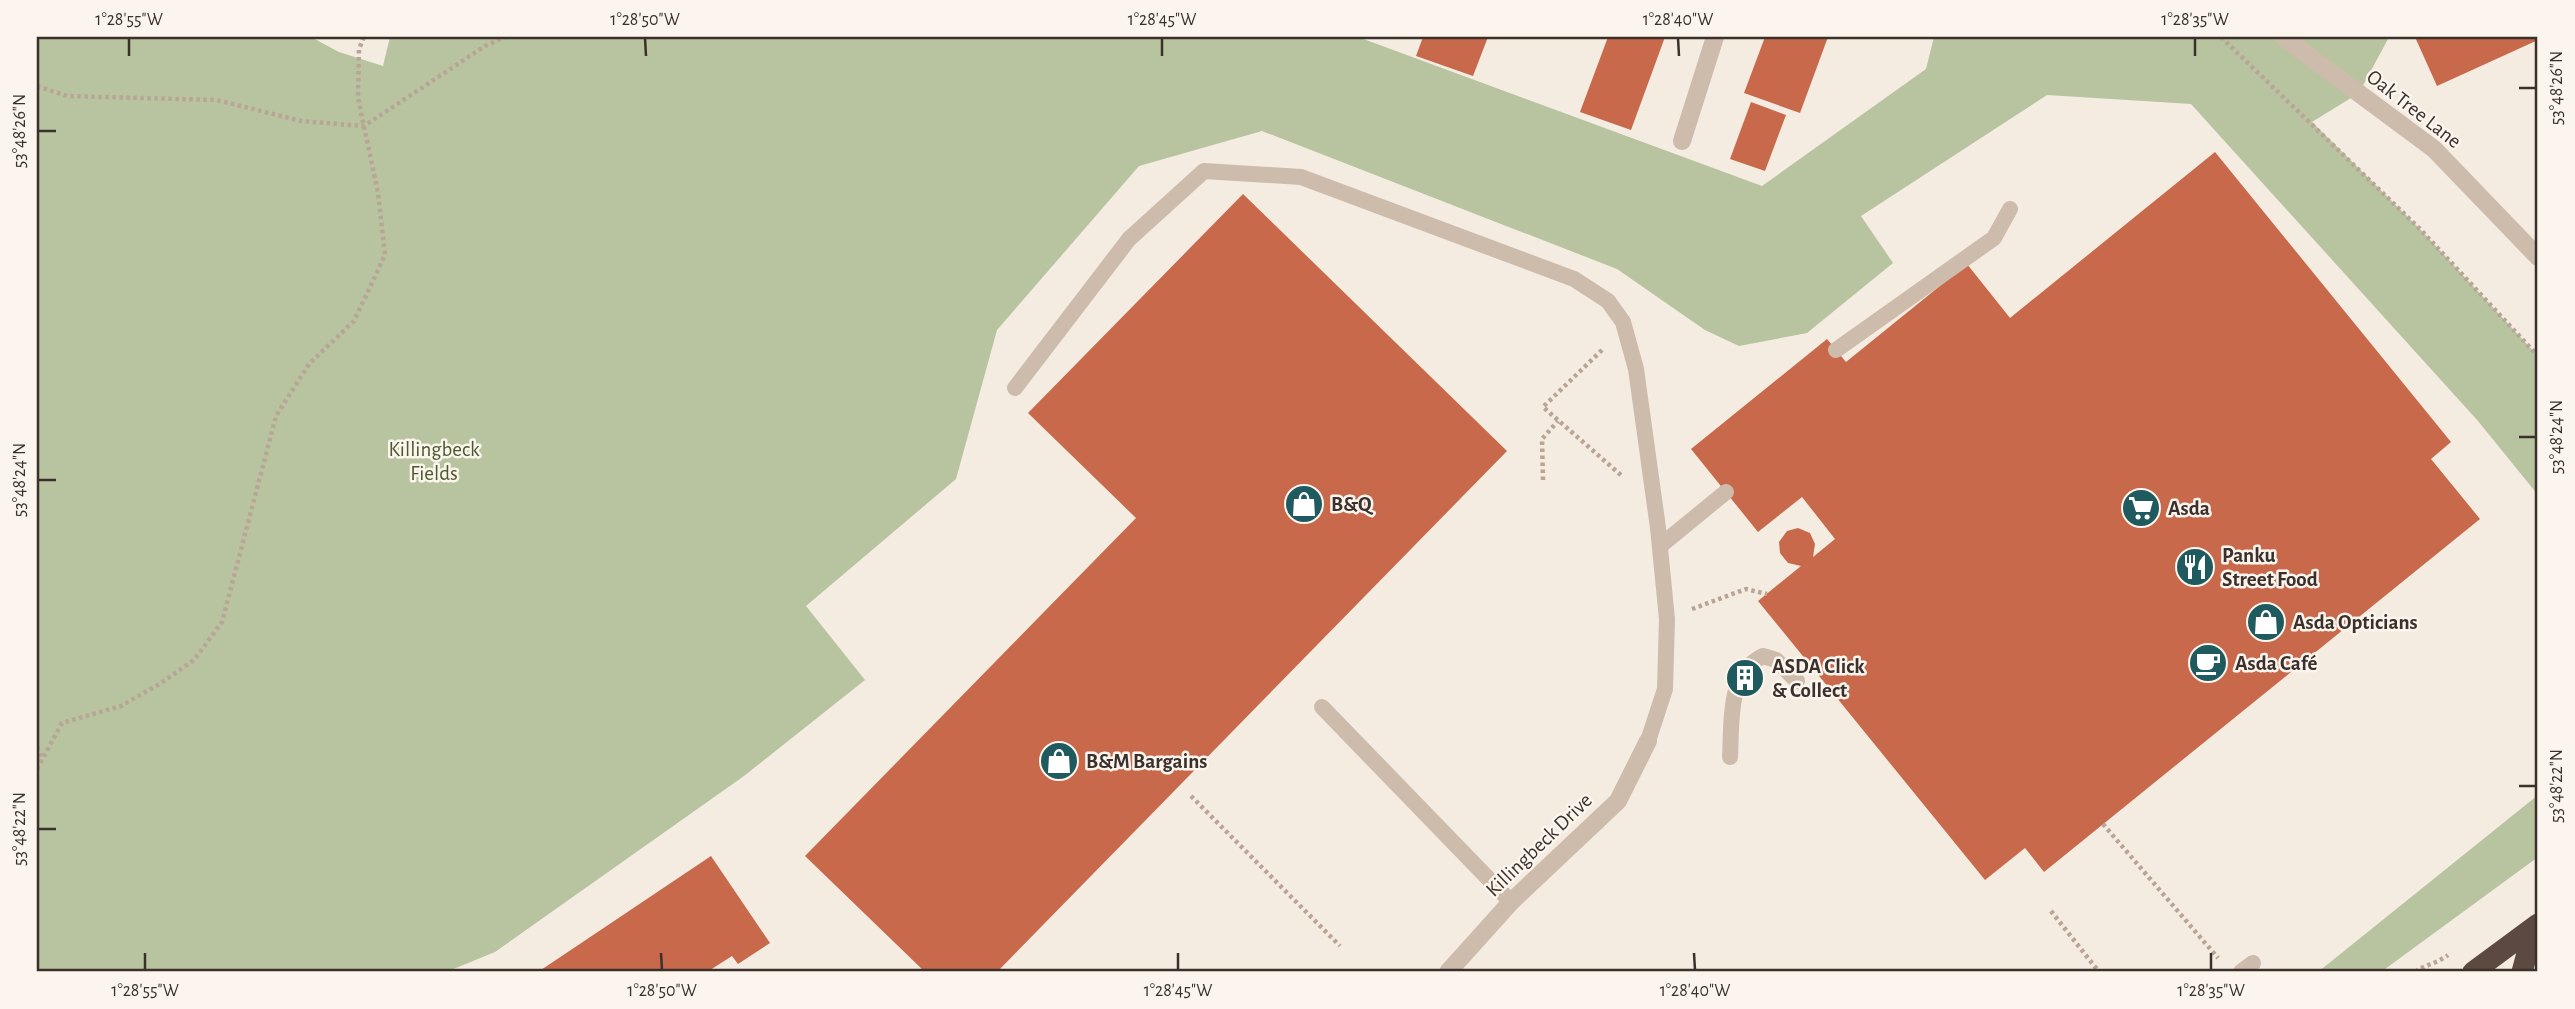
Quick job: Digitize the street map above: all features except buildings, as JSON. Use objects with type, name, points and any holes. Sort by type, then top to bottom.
[{"type":"highway","points":[[2473,972],[2536,925]]},
{"type":"highway","points":[[2522,972],[2536,925]]},
{"type":"street","points":[[1682,141],[1715,37]]},
{"type":"street","name":"Oak Tree Lane","points":[[2283,37],[2434,149],[2538,257]]},
{"type":"street","name":"Killingbeck Drive","points":[[1448,972],[1511,902],[1618,801],[1648,741]]},
{"type":"lane","points":[[1015,388],[1129,239],[1204,172],[1301,177],[1574,279],[1608,301],[1623,323],[1636,369],[1667,619],[1665,689],[1648,741]]},
{"type":"lane","points":[[1836,350],[1994,238],[2010,209]]},
{"type":"lane","points":[[1660,546],[1726,492]]},
{"type":"lane","points":[[1730,757],[1734,691],[1750,663],[1763,656],[1776,660],[1797,681]]},
{"type":"lane","points":[[1322,707],[1511,902]]},
{"type":"path","points":[[37,769],[62,723],[121,706],[161,683],[194,660],[222,622],[276,416],[309,364],[354,321],[385,256],[378,193],[358,98],[359,49],[363,37]]},
{"type":"path","points":[[37,86],[67,96],[217,100],[301,121],[364,126],[485,46],[505,37]]},
{"type":"path","points":[[2221,37],[2420,229],[2538,356]]},
{"type":"path","points":[[1626,335],[1608,344],[1543,407],[1627,480],[1652,486]]},
{"type":"path","points":[[1543,480],[1542,439],[1559,421]]},
{"type":"path","points":[[1667,619],[1746,589],[1767,594]]},
{"type":"path","points":[[37,747],[42,759]]},
{"type":"path","points":[[1191,796],[1340,946]]},
{"type":"path","points":[[2103,824],[2221,962]]},
{"type":"path","points":[[2051,911],[2099,972]]},
{"type":"path","points":[[2415,972],[2424,966]]},
{"type":"green space","name":"Killingbeck Fields","points":[[37,37],[311,37],[339,52],[383,66],[390,37],[1358,37],[1762,186],[1926,69],[1934,37],[2389,37],[2359,93],[2312,122],[2420,229],[2538,356],[2538,495],[2478,421],[2191,104],[2047,95],[1861,216],[1893,263],[1807,333],[1739,346],[1705,330],[1617,269],[1262,131],[1139,166],[997,330],[956,479],[806,606],[865,680],[744,776],[495,952],[446,972],[37,972]]},
{"type":"green space","points":[[2538,795],[2538,857],[2381,972],[2318,972]]},
{"type":"place","name":"B&Q","points":[[1304,504]]},
{"type":"place","name":"Asda","points":[[2141,508]]},
{"type":"place","name":"Panku Street Food","points":[[2195,567]]},
{"type":"place","name":"Asda Opticians","points":[[2266,622]]},
{"type":"place","name":"Asda Café","points":[[2208,663]]},
{"type":"place","name":"ASDA Click & Collect","points":[[1745,678]]},
{"type":"place","name":"B&M Bargains","points":[[1059,761]]}]
